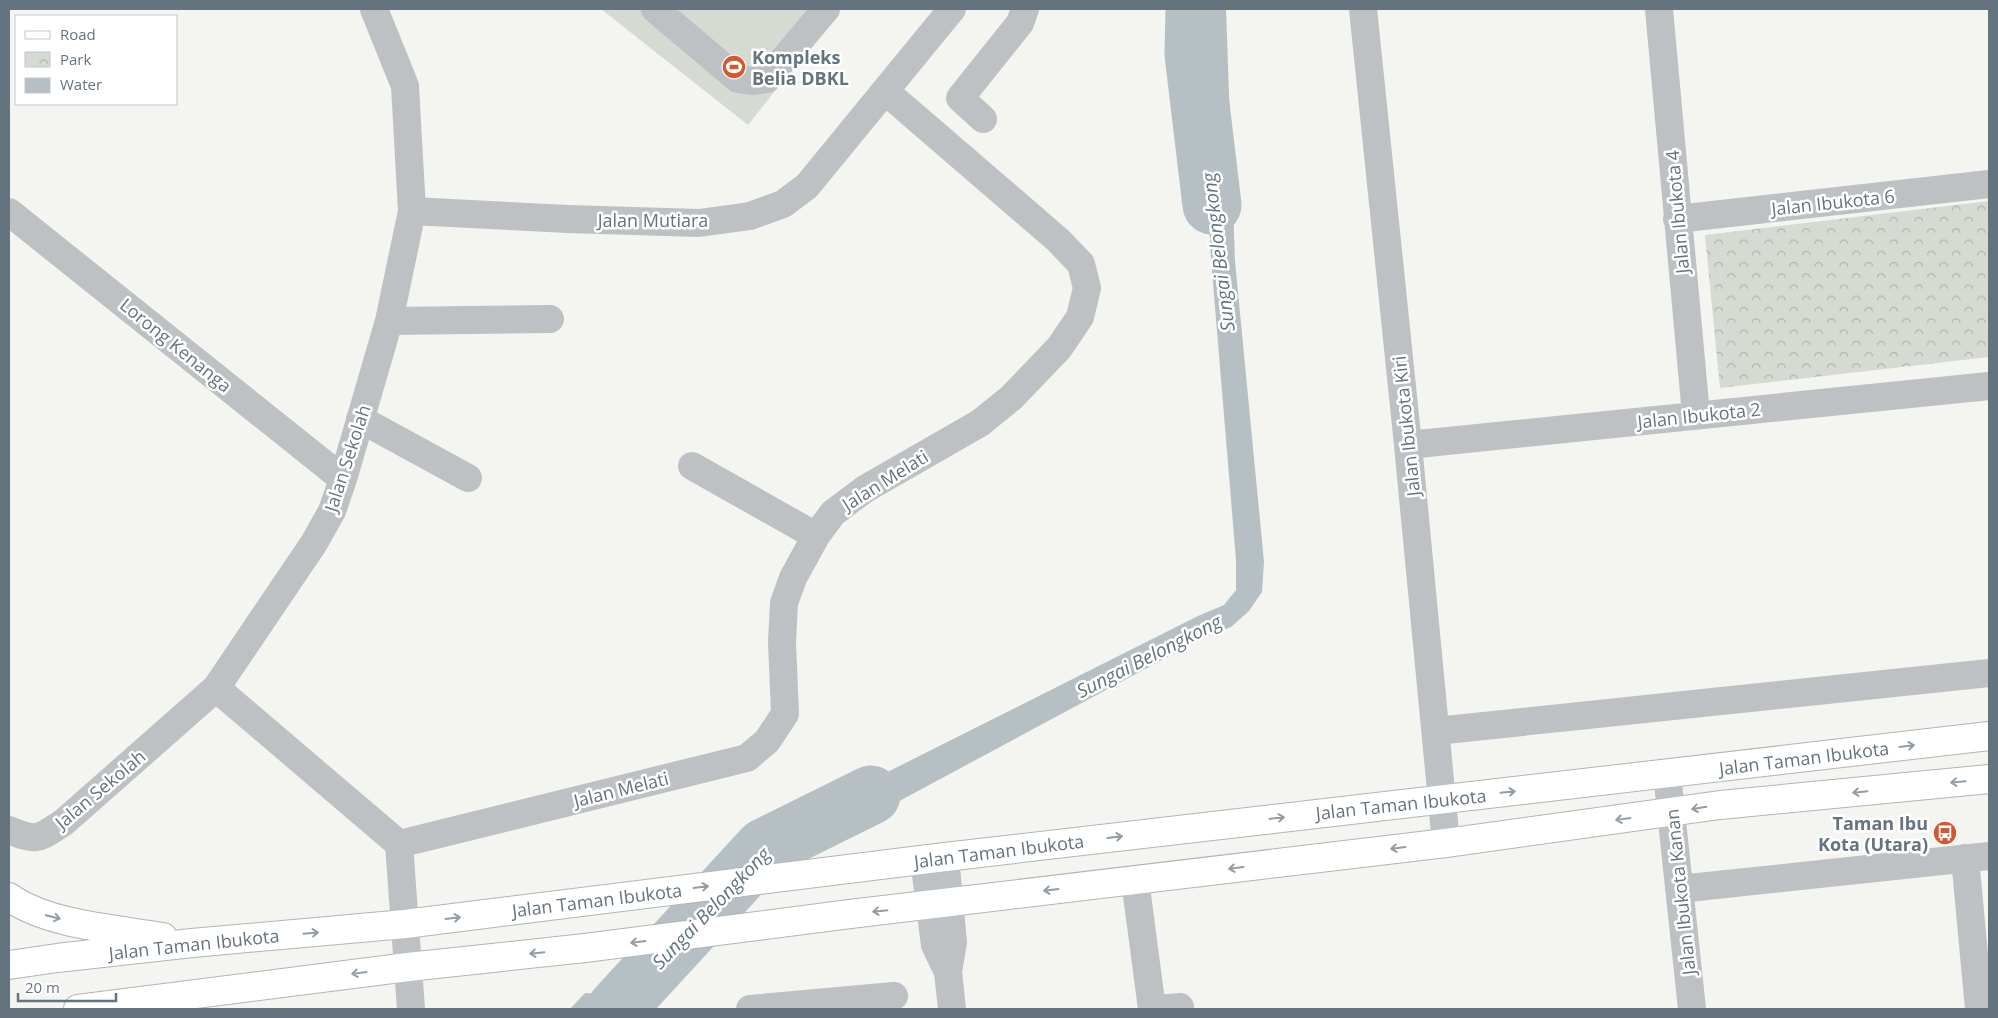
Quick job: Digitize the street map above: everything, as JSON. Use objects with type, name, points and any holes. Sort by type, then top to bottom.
[{"type":"main road","name":"Jalan Taman Ibukota","points":[[9,965],[192,943],[404,924],[935,858],[1989,736]]},
{"type":"main road","name":"Jalan Taman Ibukota","points":[[78,1009],[186,1002],[408,967],[585,948],[1446,843],[1720,805],[1989,779]]},
{"type":"main road","points":[[9,897],[34,912],[53,918],[192,943]]},
{"type":"street","name":"Jalan Sekolah","points":[[9,830],[28,838],[43,836],[64,822],[216,688],[314,543],[332,511],[389,321],[412,210],[404,86],[374,9]]},
{"type":"street","points":[[655,9],[738,79],[754,81],[767,79],[826,9]]},
{"type":"street","name":"Jalan Mutiara","points":[[412,210],[568,219],[699,223],[750,216],[783,204],[807,186],[952,9]]},
{"type":"street","points":[[983,119],[960,98],[1020,23],[1024,9]]},
{"type":"street","name":"Jalan Ibukota Kiri","points":[[1363,9],[1408,445],[1446,843]]},
{"type":"street","name":"Jalan Ibukota 4","points":[[1659,9],[1696,415]]},
{"type":"street","name":"Jalan Melati","points":[[399,844],[747,758],[768,742],[785,714],[782,642],[784,603],[793,578],[816,536],[834,513],[865,489],[980,423],[1011,398],[1059,348],[1080,317],[1087,288],[1081,264],[1058,240],[885,91]]},
{"type":"street","name":"Jalan Ibukota 6","points":[[1677,219],[1989,184]]},
{"type":"street","name":"Lorong Kenanga","points":[[9,212],[343,479]]},
{"type":"street","points":[[389,321],[550,319]]},
{"type":"street","name":"Jalan Ibukota 2","points":[[1408,445],[1989,386]]},
{"type":"street","points":[[360,419],[468,478]]},
{"type":"street","points":[[692,466],[816,536]]},
{"type":"street","points":[[1436,730],[1989,673]]},
{"type":"street","points":[[216,688],[399,844],[411,1009]]},
{"type":"street","name":"Jalan Ibukota Kanan","points":[[1667,774],[1692,1009]]},
{"type":"street","points":[[1679,889],[1977,857],[1979,1009]]},
{"type":"street","points":[[935,858],[939,904],[953,942],[948,972],[952,1009]]},
{"type":"street","points":[[1135,880],[1152,1009]]},
{"type":"street","points":[[750,1009],[894,996]]},
{"type":"green space","name":"Kompleks Belia DBKL","points":[[601,9],[840,9],[748,125]]},
{"type":"green space","points":[[1989,201],[1989,357],[1720,388],[1705,235]]},
{"type":"water","points":[[1196,9],[1226,9],[1235,261],[1264,562],[1262,592],[1249,611],[1231,627],[1201,639],[851,827],[768,832],[1198,616],[1224,605],[1236,590],[1236,560],[1211,259]]},
{"type":"water","points":[[585,993],[643,997],[630,1009],[570,1009]]},
{"type":"waterway","name":"Sungai Belongkong","points":[[1195,9],[1194,54],[1212,205]]},
{"type":"waterway","name":"Sungai Belongkong","points":[[616,1009],[764,848],[871,795]]},
{"type":"place","name":"Kompleks Belia DBKL","points":[[734,67]]},
{"type":"place","name":"Taman Ibu Kota (Utara)","points":[[1945,833]]}]
